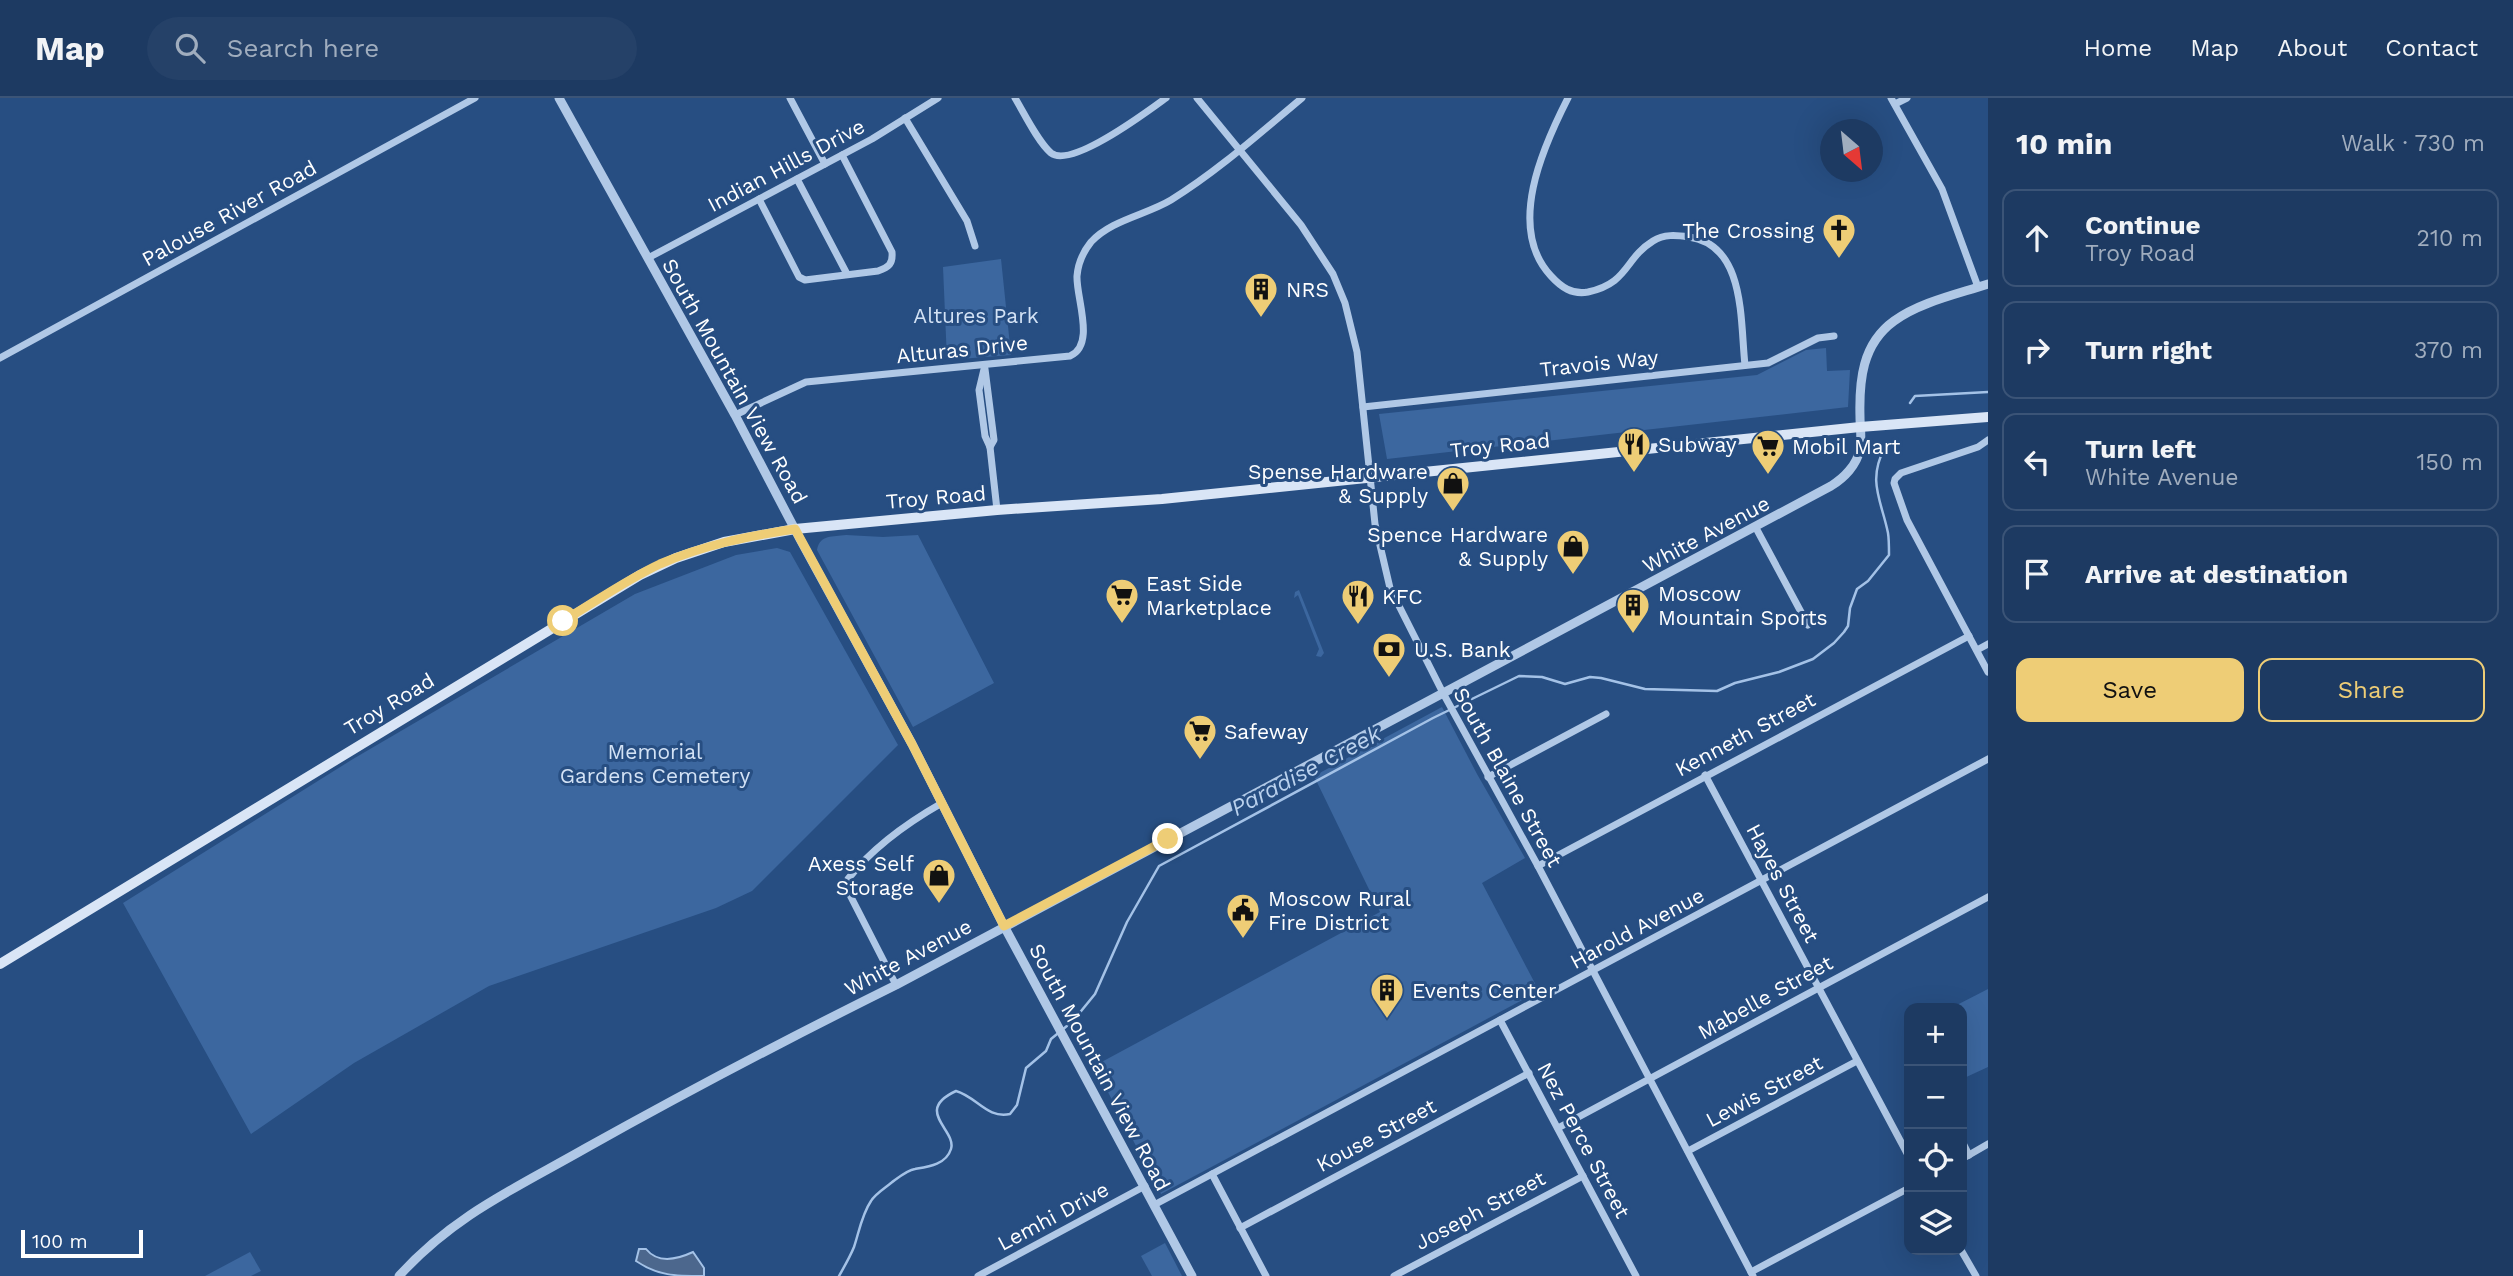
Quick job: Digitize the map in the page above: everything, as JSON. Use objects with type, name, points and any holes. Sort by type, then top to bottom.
[{"type":"main road","name":"Troy Road","points":[[0,964],[640,575],[676,558],[724,542],[795,529],[997,510],[1162,499],[1988,416]]},
{"type":"street","name":"Palouse River Road","points":[[0,358],[475,98]]},
{"type":"street","name":"South Mountain View Road","points":[[559,98],[735,415],[1192,1276]]},
{"type":"street","points":[[790,98],[825,163]]},
{"type":"street","name":"Indian Hills Drive","points":[[648,258],[842,155],[937,98]]},
{"type":"street","points":[[1015,98],[1046,147],[1053,155],[1061,156],[1118,132],[1166,98]]},
{"type":"street","name":"South Blaine Street","points":[[1197,98],[1301,225],[1333,274],[1345,303],[1357,352],[1377,542],[1390,588],[1752,1274]]},
{"type":"street","name":"Alturas Drive","points":[[735,415],[806,382],[1076,354],[1082,344],[1083,330],[1077,276],[1080,261],[1089,244],[1101,232],[1169,201],[1302,98]]},
{"type":"street","points":[[1568,98],[1549,136],[1535,177],[1531,241],[1546,271],[1559,285],[1571,291],[1584,292],[1613,283],[1640,252],[1662,236],[1700,239],[1714,246],[1728,262],[1736,280],[1745,365]]},
{"type":"street","points":[[1907,98],[1893,101],[1942,189],[1978,287]]},
{"type":"street","points":[[905,118],[967,220],[975,246]]},
{"type":"street","points":[[759,199],[799,277],[805,280],[878,271],[888,267],[892,261],[892,252],[842,155]]},
{"type":"street","points":[[797,179],[847,274]]},
{"type":"street","name":"White Avenue","points":[[399,1276],[449,1228],[496,1197],[776,1044],[896,985],[1445,696],[1827,489],[1844,477],[1857,459],[1860,449],[1860,387],[1863,366],[1879,335],[1894,321],[1919,308],[1988,284]]},
{"type":"street","name":"Travois Way","points":[[1363,407],[1768,363],[1818,338],[1834,336]]},
{"type":"street","points":[[985,365],[994,440],[990,447],[997,510]]},
{"type":"street","points":[[1988,440],[1978,447],[1897,475],[1894,483],[1907,520],[1988,672]]},
{"type":"street","points":[[1756,528],[1808,625]]},
{"type":"street","name":"Kenneth Street","points":[[1538,866],[1969,636]]},
{"type":"street","points":[[1977,650],[1988,644]]},
{"type":"street","points":[[1488,777],[1606,713]]},
{"type":"street","name":"Harold Avenue","points":[[1154,1205],[1988,759]]},
{"type":"street","name":"Hayes Street","points":[[1705,775],[1904,1148]]},
{"type":"street","points":[[896,985],[849,891],[848,879],[905,825],[942,803]]},
{"type":"street","name":"Mabelle Street","points":[[1558,1128],[1988,897]]},
{"type":"street","name":"Nez Perce Street","points":[[1500,1020],[1634,1275]]},
{"type":"street","name":"Lewis Street","points":[[1688,1151],[1857,1061]]},
{"type":"street","name":"Kouse Street","points":[[1240,1228],[1529,1073]]},
{"type":"street","points":[[1967,1156],[1988,1144]]},
{"type":"street","points":[[1212,1174],[1266,1276]]},
{"type":"street","name":"Joseph Street","points":[[1394,1276],[1583,1176]]},
{"type":"street","name":"Lemhi Drive","points":[[978,1276],[1145,1186]]},
{"type":"street","points":[[1752,1274],[1904,1191]]},
{"type":"street","points":[[1964,1255],[1976,1276]]},
{"type":"green space","name":"Altures Park","points":[[1001,259],[1011,355],[947,360],[943,267]]},
{"type":"green space","points":[[1826,348],[1827,371],[1850,370],[1848,407],[1387,459],[1379,414],[1757,375],[1806,350]]},
{"type":"green space","points":[[846,535],[918,535],[994,683],[913,727],[817,550],[824,539]]},
{"type":"green space","name":"Memorial Gardens Cemetery","points":[[777,548],[790,552],[898,745],[752,891],[716,908],[489,986],[354,1063],[251,1134],[123,903],[353,759],[635,594],[736,555]]},
{"type":"green space","points":[[1299,590],[1324,653],[1321,657],[1316,656],[1319,649],[1298,595],[1294,598],[1295,592]]},
{"type":"green space","points":[[1442,707],[1525,858],[1482,883],[1539,991],[1161,1194],[1096,1065],[1380,912],[1314,776]]},
{"type":"green space","points":[[1988,989],[1988,1067],[1967,1077],[1967,1003],[1961,1003]]},
{"type":"green space","points":[[1165,1243],[1182,1276],[1152,1276],[1141,1256]]},
{"type":"green space","points":[[250,1252],[261,1271],[251,1276],[205,1276]]},
{"type":"shaded area","points":[[639,1249],[646,1249],[656,1257],[668,1259],[693,1252],[704,1268],[704,1276],[676,1275],[652,1270],[636,1261]]},
{"type":"waterway","name":"Paradise Creek","points":[[1910,403],[1915,396],[1988,392]]},
{"type":"waterway","name":"Paradise Creek","points":[[839,1276],[854,1247],[865,1212],[875,1196],[906,1173],[936,1164],[949,1154],[951,1142],[937,1113],[944,1098],[956,1091],[988,1111],[1010,1114],[1017,1105],[1026,1068],[1046,1051],[1051,1039],[1073,1021],[1095,994],[1127,922],[1159,866],[1433,718],[1519,676],[1542,677],[1565,684],[1590,677],[1645,689],[1717,691],[1813,659],[1844,632],[1857,589],[1868,581],[1889,555],[1888,533],[1876,480],[1885,447]]},
{"type":"place","name":"The Crossing","points":[[1839,260]]},
{"type":"place","name":"NRS","points":[[1261,319]]},
{"type":"place","name":"Subway","points":[[1634,474]]},
{"type":"place","name":"Mobil Mart","points":[[1768,476]]},
{"type":"place","name":"Spense Hardware & Supply","points":[[1453,513]]},
{"type":"place","name":"Spence Hardware & Supply","points":[[1573,576]]},
{"type":"place","name":"East Side Marketplace","points":[[1122,625]]},
{"type":"place","name":"KFC","points":[[1358,626]]},
{"type":"place","name":"Moscow Mountain Sports","points":[[1633,635]]},
{"type":"place","name":"U.S. Bank","points":[[1389,679]]},
{"type":"place","name":"Safeway","points":[[1200,761]]},
{"type":"place","name":"Axess Self Storage","points":[[939,905]]},
{"type":"place","name":"Moscow Rural Fire District","points":[[1243,940]]},
{"type":"place","name":"Events Center","points":[[1387,1020]]},
{"type":"route","points":[[563,621],[658,565],[724,542],[795,529],[912,744],[1004,926],[1168,839]]}]
